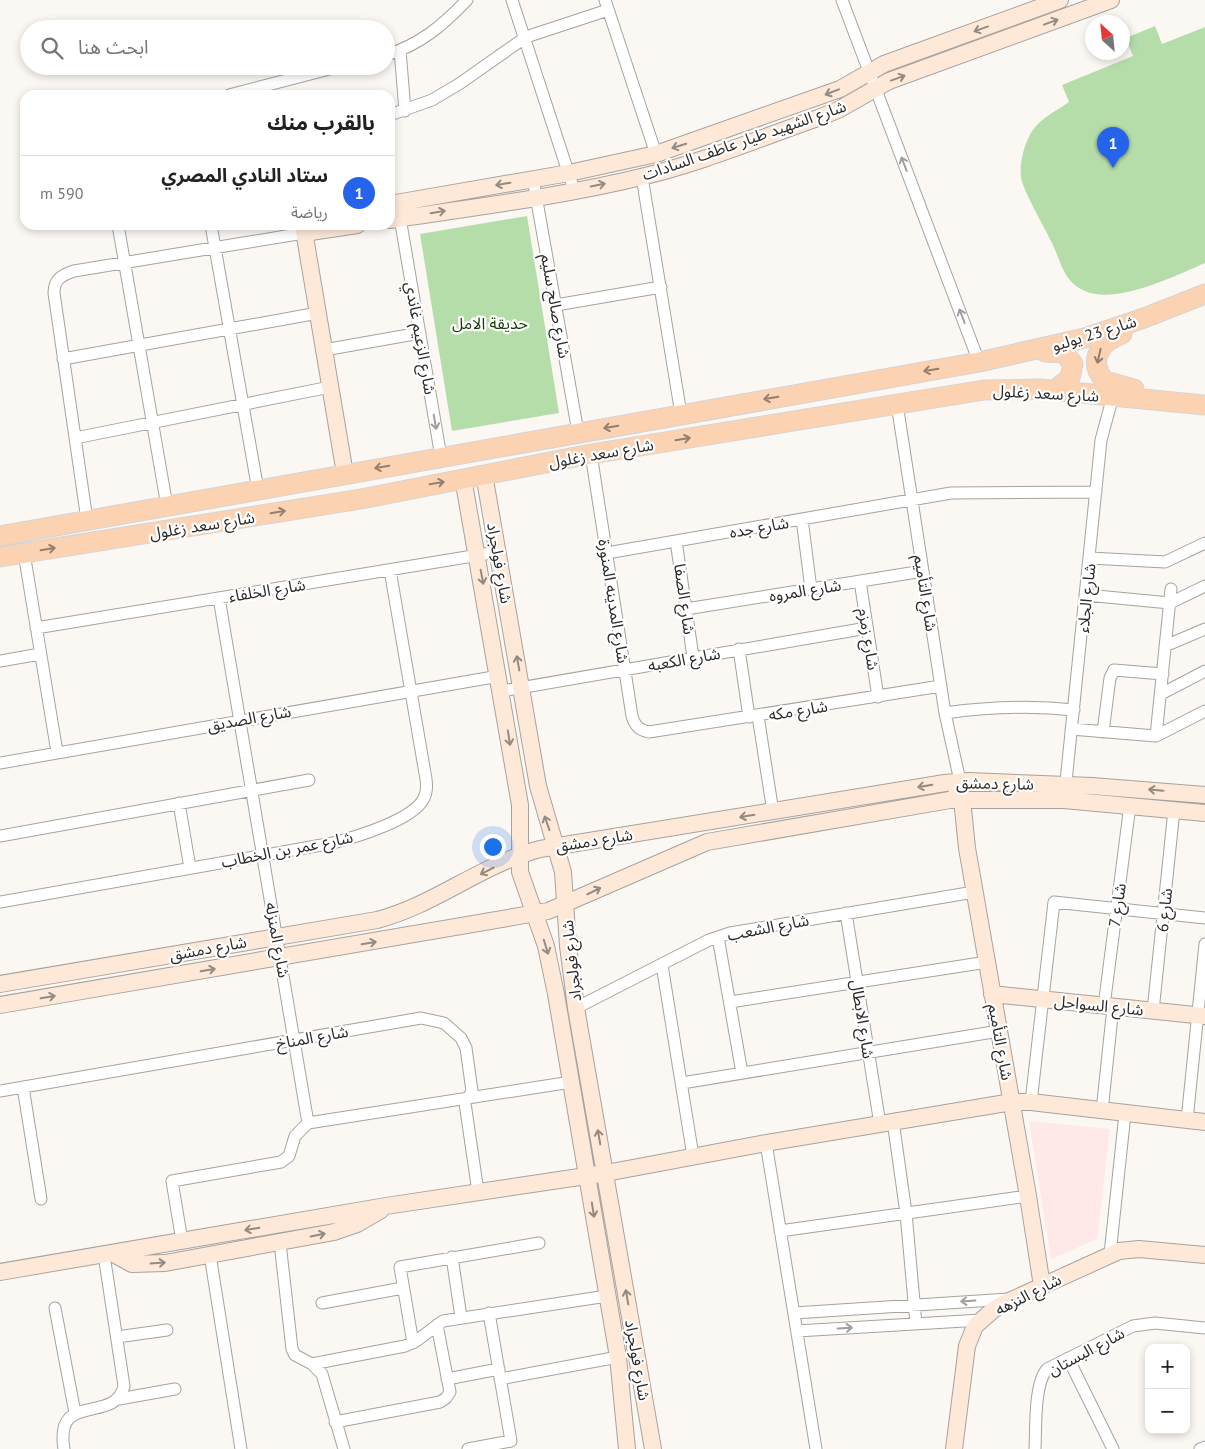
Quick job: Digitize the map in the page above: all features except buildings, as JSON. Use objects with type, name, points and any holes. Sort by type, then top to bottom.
[{"type":"main road","name":"شارع 23 يوليو","points":[[979,362],[1085,338],[1148,317],[1205,294]]},
{"type":"main road","points":[[1148,317],[1132,330],[1113,337],[1102,345],[1096,364],[1105,381],[1150,392],[1163,401]]},
{"type":"main road","points":[[1024,352],[1060,352],[1068,356],[1073,364],[1072,374],[1054,391]]},
{"type":"main road","name":"شارع سعد زغلول","points":[[0,536],[979,362]]},
{"type":"main road","name":"شارع سعد زغلول","points":[[0,557],[361,498],[591,454],[984,390],[1026,388],[1205,406]]},
{"type":"main road","points":[[217,497],[221,522]]},
{"type":"street","points":[[395,52],[423,40],[438,29],[467,0]]},
{"type":"street","points":[[512,0],[526,37],[574,190]]},
{"type":"street","points":[[842,0],[979,362]]},
{"type":"street","name":"شارع الشهيد طيار عاطف السادات","points":[[395,211],[533,179],[656,154],[831,92],[869,71],[1060,0]]},
{"type":"street","name":"شارع الشهيد طيار عاطف السادات","points":[[395,211],[536,197],[642,177],[818,118],[838,110],[890,81],[1111,0]]},
{"type":"street","points":[[395,114],[432,100],[459,84],[526,37],[606,5],[656,154]]},
{"type":"street","points":[[400,50],[405,111]]},
{"type":"street","points":[[248,90],[306,75]]},
{"type":"street","points":[[642,177],[681,414]]},
{"type":"street","name":"شارع صالح سليم","points":[[533,179],[578,432]]},
{"type":"street","name":"شارع الزعيم غاندي","points":[[395,216],[420,333],[441,457]]},
{"type":"street","points":[[119,230],[167,506]]},
{"type":"street","points":[[213,230],[258,490]]},
{"type":"street","points":[[87,520],[54,293],[56,282],[59,278],[74,271],[216,248],[299,230]]},
{"type":"street","points":[[304,230],[345,474]]},
{"type":"street","points":[[556,305],[661,287]]},
{"type":"street","points":[[63,359],[318,312]]},
{"type":"street","points":[[324,350],[420,333]]},
{"type":"street","points":[[75,438],[330,387]]},
{"type":"street","name":"شارع الجلاء","points":[[1065,793],[1101,440],[1113,396]]},
{"type":"street","name":"شارع التأميم","points":[[897,404],[945,714],[960,781],[966,790],[962,799],[966,848],[1012,1102],[1042,1286]]},
{"type":"street","name":"شارع المدينه المنورة","points":[[591,454],[634,722],[642,731],[655,731]]},
{"type":"street","name":"شارع فولجراد","points":[[484,474],[540,798],[563,872],[568,954],[576,1008],[653,1449]]},
{"type":"street","name":"شارع فولجراد","points":[[464,478],[501,683],[520,805],[519,855],[523,884],[550,961],[618,1357],[627,1449]]},
{"type":"street","name":"شارع جده","points":[[607,553],[967,492],[1096,492]]},
{"type":"street","points":[[802,519],[811,589]]},
{"type":"street","name":"شارع الصفا","points":[[676,541],[693,657]]},
{"type":"street","points":[[1090,558],[1165,562],[1205,543]]},
{"type":"street","name":"شارع الخلفاء","points":[[36,628],[497,552]]},
{"type":"street","points":[[24,553],[57,752]]},
{"type":"street","name":"شارع عمر بن الخطاب","points":[[0,902],[354,837],[418,807],[424,799],[427,789],[412,690],[390,570]]},
{"type":"street","name":"شارع المروه","points":[[686,609],[923,570]]},
{"type":"street","name":"شارع زمزم","points":[[860,581],[878,697]]},
{"type":"street","points":[[1086,595],[1170,603],[1205,586]]},
{"type":"street","points":[[1156,736],[1171,589]]},
{"type":"street","name":"شارع المنزله","points":[[219,598],[308,1123]]},
{"type":"street","name":"شارع الكعبه","points":[[501,683],[522,688],[867,628]]},
{"type":"street","points":[[1165,646],[1205,629]]},
{"type":"street","points":[[739,650],[773,812]]},
{"type":"street","points":[[0,661],[40,654]]},
{"type":"street","points":[[1103,732],[1110,678],[1114,670],[1162,674]]},
{"type":"street","points":[[1161,694],[1205,671]]},
{"type":"street","name":"شارع الصديق","points":[[0,763],[412,690],[501,683]]},
{"type":"street","name":"شارع مكه","points":[[655,731],[941,686]]},
{"type":"street","points":[[945,714],[1013,706],[1074,710]]},
{"type":"street","points":[[1072,729],[1156,736],[1205,711]]},
{"type":"street","points":[[0,836],[309,780]]},
{"type":"street","name":"شارع دمشق","points":[[0,984],[391,917],[519,855],[556,846],[960,781],[1065,793],[1130,805],[1205,813]]},
{"type":"street","name":"شارع دمشق","points":[[0,1005],[533,914],[565,905],[647,866],[707,842],[962,799],[1065,793],[1205,795]]},
{"type":"street","points":[[854,799],[857,817]]},
{"type":"street","points":[[179,804],[190,868]]},
{"type":"street","name":"شارع 7","points":[[1102,1111],[1108,1006],[1117,909],[1130,805]]},
{"type":"street","name":"شارع 6","points":[[1153,1011],[1174,810]]},
{"type":"street","name":"شارع الشعب","points":[[576,1008],[730,932],[974,892]]},
{"type":"street","points":[[1031,1102],[1054,902],[1205,918]]},
{"type":"street","name":"شارع الابطال","points":[[846,913],[868,1053],[886,1122],[906,1213],[916,1324]]},
{"type":"street","points":[[718,937],[742,1073]]},
{"type":"street","points":[[1187,1120],[1202,1016],[1205,944]]},
{"type":"street","points":[[730,1002],[986,962]]},
{"type":"street","points":[[662,965],[694,1156]]},
{"type":"street","name":"شارع السواحل","points":[[992,994],[1202,1016]]},
{"type":"street","name":"شارع المناخ","points":[[0,1091],[421,1018],[433,1019],[453,1029],[464,1043],[469,1060],[472,1091],[465,1104],[478,1192]]},
{"type":"street","points":[[682,1083],[999,1031]]},
{"type":"street","points":[[182,1241],[172,1181],[280,1162],[289,1156],[295,1136],[308,1123],[571,1082]]},
{"type":"street","points":[[23,1087],[41,1198]]},
{"type":"street","points":[[0,1272],[386,1206],[606,1173],[886,1122],[1012,1102],[1031,1102],[1205,1122]]},
{"type":"street","points":[[1110,1254],[1126,1114]]},
{"type":"street","points":[[766,1143],[816,1449]]},
{"type":"street","points":[[780,1231],[1028,1196]]},
{"type":"street","points":[[108,1254],[132,1264],[165,1263],[334,1232],[357,1224],[386,1206]]},
{"type":"street","points":[[280,1243],[292,1349],[295,1355],[312,1364],[322,1374],[344,1449]]},
{"type":"street","points":[[413,1343],[400,1267],[539,1243]]},
{"type":"street","name":"شارع النزهه","points":[[954,1449],[967,1346],[973,1331],[981,1320],[993,1310],[1110,1254],[1127,1250],[1139,1250],[1205,1255]]},
{"type":"street","points":[[108,1254],[117,1337],[124,1380],[119,1398]]},
{"type":"street","points":[[210,1255],[241,1449]]},
{"type":"street","points":[[452,1258],[461,1317]]},
{"type":"street","points":[[322,1303],[403,1288]]},
{"type":"street","points":[[312,1364],[388,1350],[413,1343],[443,1321],[607,1296]]},
{"type":"street","points":[[794,1313],[1016,1298]]},
{"type":"street","points":[[55,1308],[75,1412]]},
{"type":"street","points":[[475,1448],[511,1441],[490,1313]]},
{"type":"street","points":[[797,1331],[981,1320]]},
{"type":"street","name":"شارع البستان","points":[[1035,1449],[1043,1374],[1047,1369],[1124,1330],[1143,1324],[1155,1323],[1205,1328]]},
{"type":"street","points":[[335,1422],[440,1402],[446,1398],[450,1392],[437,1325]]},
{"type":"street","points":[[117,1337],[167,1330]]},
{"type":"street","points":[[447,1379],[500,1374],[618,1357]]},
{"type":"street","points":[[1068,1358],[1114,1449]]},
{"type":"street","points":[[64,1449],[62,1432],[64,1425],[75,1412],[106,1406],[119,1398],[175,1389]]},
{"type":"street","points":[[1200,1449],[1205,1447]]},
{"type":"shaded area","points":[[1029,1121],[1110,1129],[1097,1239],[1051,1259]]},
{"type":"green space","points":[[1155,26],[1162,44],[1205,27],[1205,263],[1178,275],[1129,292],[1098,294],[1085,291],[1067,277],[1023,183],[1021,177],[1022,157],[1030,135],[1038,124],[1069,102],[1062,85],[1123,60],[1130,60],[1130,57],[1133,56],[1130,48],[1130,36]]},
{"type":"green space","name":"حديقة الامل","points":[[527,216],[559,413],[452,431],[420,234]]},
{"type":"place","name":"ستاد النادي المصري","points":[[1113,168]]}]
